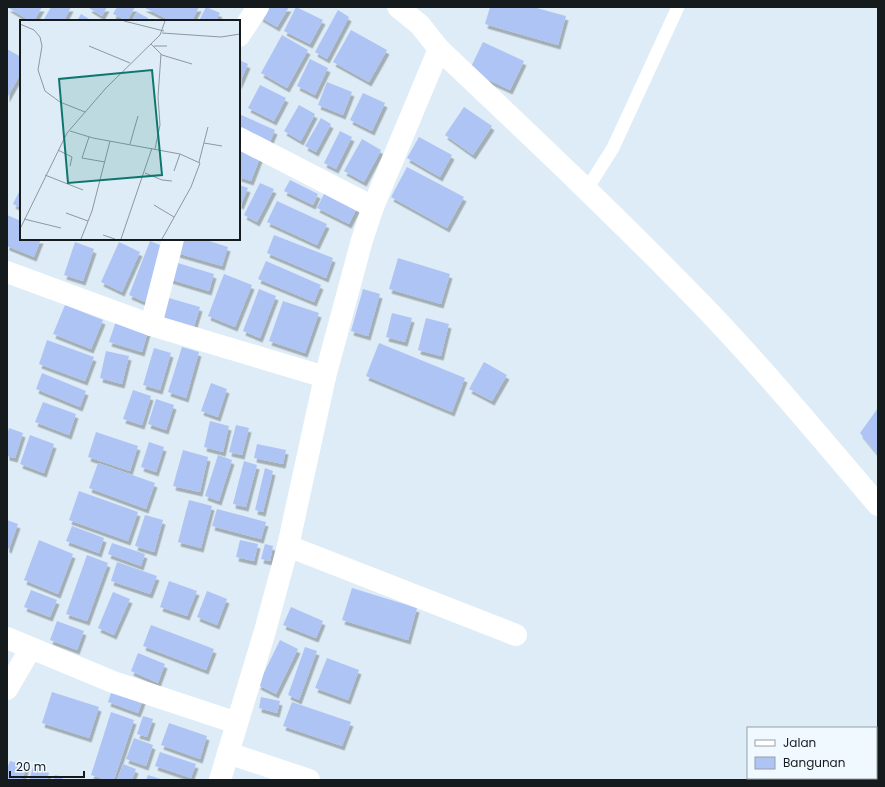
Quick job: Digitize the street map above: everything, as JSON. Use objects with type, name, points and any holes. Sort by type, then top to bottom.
[{"type":"street","points":[[240,34],[258,7]]},
{"type":"street","points":[[398,7],[420,25],[439,49],[587,189],[724,328],[775,384],[878,505]]},
{"type":"street","points":[[220,780],[288,546],[325,377],[362,240],[373,207],[439,49]]},
{"type":"street","points":[[240,139],[373,207]]},
{"type":"street","points":[[150,325],[173,240]]},
{"type":"street","points":[[7,272],[150,325],[325,377]]},
{"type":"street","points":[[288,546],[516,635]]},
{"type":"street","points":[[7,638],[113,682],[237,723]]},
{"type":"street","points":[[7,689],[31,648]]},
{"type":"street","points":[[228,753],[309,780]]},
{"type":"lane","points":[[587,189],[614,148],[678,7]]},
{"type":"building","points":[[7,7],[42,7],[35,20],[28,20]]},
{"type":"building","points":[[51,7],[71,7],[64,20],[44,20]]},
{"type":"building","points":[[107,7],[102,16],[89,8]]},
{"type":"building","points":[[117,7],[135,7],[128,20],[113,14]]},
{"type":"building","points":[[143,7],[199,7],[192,20],[169,20]]},
{"type":"building","points":[[206,7],[220,13],[216,20],[200,20]]},
{"type":"building","points":[[266,7],[289,7],[277,27],[260,17]]},
{"type":"building","points":[[296,7],[323,20],[310,44],[284,31]]},
{"type":"building","points":[[490,7],[533,7],[566,16],[558,45],[485,24]]},
{"type":"building","points":[[338,10],[349,17],[327,59],[315,52]]},
{"type":"building","points":[[137,12],[148,18],[147,20],[133,20]]},
{"type":"building","points":[[81,14],[89,19],[88,20],[78,20]]},
{"type":"building","points":[[351,30],[387,50],[369,82],[333,62]]},
{"type":"building","points":[[282,35],[308,50],[287,88],[261,73]]},
{"type":"building","points":[[483,42],[524,61],[510,90],[469,71]]},
{"type":"building","points":[[7,49],[20,56],[20,75],[7,98]]},
{"type":"building","points":[[310,59],[328,68],[315,95],[297,86]]},
{"type":"building","points":[[240,60],[248,64],[240,83]]},
{"type":"building","points":[[327,82],[352,92],[343,115],[318,105]]},
{"type":"building","points":[[260,85],[286,98],[274,121],[248,108]]},
{"type":"building","points":[[363,93],[385,103],[372,131],[350,120]]},
{"type":"building","points":[[299,105],[315,114],[301,141],[284,131]]},
{"type":"building","points":[[464,107],[492,126],[473,155],[445,135]]},
{"type":"building","points":[[240,114],[275,130],[267,149],[240,137]]},
{"type":"building","points":[[321,118],[331,124],[316,152],[305,146]]},
{"type":"building","points":[[340,131],[352,137],[336,169],[324,163]]},
{"type":"building","points":[[419,137],[452,155],[440,177],[407,158]]},
{"type":"building","points":[[362,139],[381,150],[364,182],[344,171]]},
{"type":"building","points":[[240,146],[261,155],[251,181],[240,177]]},
{"type":"building","points":[[407,167],[464,197],[447,228],[391,197]]},
{"type":"building","points":[[290,180],[318,194],[313,205],[284,191]]},
{"type":"building","points":[[260,183],[274,189],[257,222],[244,215]]},
{"type":"building","points":[[240,185],[248,188],[240,204]]},
{"type":"building","points":[[20,190],[20,208],[13,204]]},
{"type":"building","points":[[326,190],[358,206],[349,224],[317,208]]},
{"type":"building","points":[[277,201],[327,224],[317,245],[267,222]]},
{"type":"building","points":[[7,215],[20,221],[20,240],[41,240],[34,257],[7,246]]},
{"type":"building","points":[[274,235],[333,258],[326,278],[267,253]]},
{"type":"building","points":[[181,240],[206,240],[228,247],[222,266],[177,253]]},
{"type":"building","points":[[150,241],[167,248],[145,302],[129,295]]},
{"type":"building","points":[[75,242],[94,249],[83,281],[64,275]]},
{"type":"building","points":[[119,242],[140,252],[122,292],[101,282]]},
{"type":"building","points":[[398,258],[450,274],[441,304],[389,289]]},
{"type":"building","points":[[171,261],[214,274],[209,291],[166,278]]},
{"type":"building","points":[[266,261],[321,285],[314,302],[258,279]]},
{"type":"building","points":[[224,274],[252,285],[235,327],[208,316]]},
{"type":"building","points":[[259,289],[276,296],[260,338],[243,331]]},
{"type":"building","points":[[363,289],[380,294],[368,336],[351,331]]},
{"type":"building","points":[[162,296],[200,307],[193,330],[155,318]]},
{"type":"building","points":[[283,301],[319,313],[305,353],[269,341]]},
{"type":"building","points":[[65,305],[103,320],[91,349],[53,334]]},
{"type":"building","points":[[392,313],[412,318],[405,342],[386,337]]},
{"type":"building","points":[[426,318],[449,324],[441,356],[418,350]]},
{"type":"building","points":[[116,321],[148,331],[142,352],[109,342]]},
{"type":"building","points":[[47,340],[94,357],[85,381],[39,364]]},
{"type":"building","points":[[379,343],[465,378],[452,412],[366,376]]},
{"type":"building","points":[[182,347],[199,352],[186,398],[168,392]]},
{"type":"building","points":[[154,348],[171,353],[160,390],[143,385]]},
{"type":"building","points":[[106,351],[129,356],[122,384],[100,378]]},
{"type":"building","points":[[484,362],[507,375],[492,401],[469,389]]},
{"type":"building","points":[[42,373],[86,391],[80,407],[36,389]]},
{"type":"building","points":[[211,383],[227,389],[218,417],[201,411]]},
{"type":"building","points":[[133,390],[151,396],[142,425],[123,419]]},
{"type":"building","points":[[156,399],[174,405],[166,430],[148,424]]},
{"type":"building","points":[[43,402],[76,414],[69,435],[35,422]]},
{"type":"building","points":[[878,408],[878,455],[860,433]]},
{"type":"building","points":[[210,421],[229,426],[223,452],[204,447]]},
{"type":"building","points":[[236,425],[249,428],[242,455],[229,452]]},
{"type":"building","points":[[9,428],[23,433],[15,458],[7,456],[7,435]]},
{"type":"building","points":[[96,432],[138,446],[130,471],[88,457]]},
{"type":"building","points":[[30,435],[54,444],[44,473],[20,464]]},
{"type":"building","points":[[149,442],[164,447],[156,472],[141,467]]},
{"type":"building","points":[[257,444],[286,450],[283,464],[254,458]]},
{"type":"building","points":[[183,450],[208,457],[200,492],[173,486]]},
{"type":"building","points":[[218,455],[232,460],[219,501],[205,496]]},
{"type":"building","points":[[244,461],[257,465],[246,507],[233,504]]},
{"type":"building","points":[[98,463],[155,483],[146,509],[89,488]]},
{"type":"building","points":[[265,468],[273,471],[263,512],[255,510]]},
{"type":"building","points":[[79,491],[138,512],[128,541],[69,520]]},
{"type":"building","points":[[189,500],[212,506],[201,548],[178,542]]},
{"type":"building","points":[[217,509],[266,522],[261,539],[212,526]]},
{"type":"building","points":[[145,515],[163,520],[154,552],[135,546]]},
{"type":"building","points":[[7,520],[18,524],[9,549],[7,548]]},
{"type":"building","points":[[72,526],[104,538],[99,553],[66,541]]},
{"type":"building","points":[[39,540],[73,554],[58,594],[24,580]]},
{"type":"building","points":[[240,540],[258,544],[254,561],[236,557]]},
{"type":"building","points":[[112,543],[145,554],[141,566],[108,554]]},
{"type":"building","points":[[265,544],[273,546],[270,561],[261,559]]},
{"type":"building","points":[[87,555],[108,563],[87,621],[66,614]]},
{"type":"building","points":[[117,562],[157,576],[150,594],[111,581]]},
{"type":"building","points":[[169,581],[197,591],[187,616],[160,607]]},
{"type":"building","points":[[352,588],[417,608],[408,640],[342,620]]},
{"type":"building","points":[[31,590],[57,600],[50,617],[24,607]]},
{"type":"building","points":[[207,591],[227,599],[217,625],[197,617]]},
{"type":"building","points":[[113,592],[130,599],[114,635],[98,628]]},
{"type":"building","points":[[291,607],[323,621],[316,638],[283,625]]},
{"type":"building","points":[[57,621],[84,631],[77,650],[50,640]]},
{"type":"building","points":[[151,625],[214,649],[206,670],[143,646]]},
{"type":"building","points":[[280,640],[298,649],[276,694],[258,685]]},
{"type":"building","points":[[305,647],[317,651],[299,700],[288,695]]},
{"type":"building","points":[[138,653],[165,664],[158,683],[131,671]]},
{"type":"building","points":[[327,658],[359,670],[348,700],[315,688]]},
{"type":"building","points":[[115,681],[146,692],[138,713],[108,702]]},
{"type":"building","points":[[52,692],[99,707],[89,738],[42,723]]},
{"type":"building","points":[[261,697],[280,701],[277,713],[259,708]]},
{"type":"building","points":[[292,702],[351,722],[342,746],[283,726]]},
{"type":"building","points":[[111,712],[134,720],[114,780],[106,780],[91,775]]},
{"type":"building","points":[[143,716],[153,719],[147,737],[137,734]]},
{"type":"building","points":[[169,723],[207,736],[200,759],[161,745]]},
{"type":"building","points":[[134,738],[153,745],[146,766],[126,759]]},
{"type":"building","points":[[160,752],[196,764],[191,778],[155,766]]},
{"type":"building","points":[[10,761],[27,766],[22,780],[7,780],[7,769]]},
{"type":"building","points":[[123,764],[136,769],[132,780],[117,780]]},
{"type":"building","points":[[33,767],[49,773],[47,780],[29,780]]},
{"type":"building","points":[[55,775],[63,777],[62,780],[53,780]]},
{"type":"building","points":[[148,775],[164,780],[146,780]]}]
